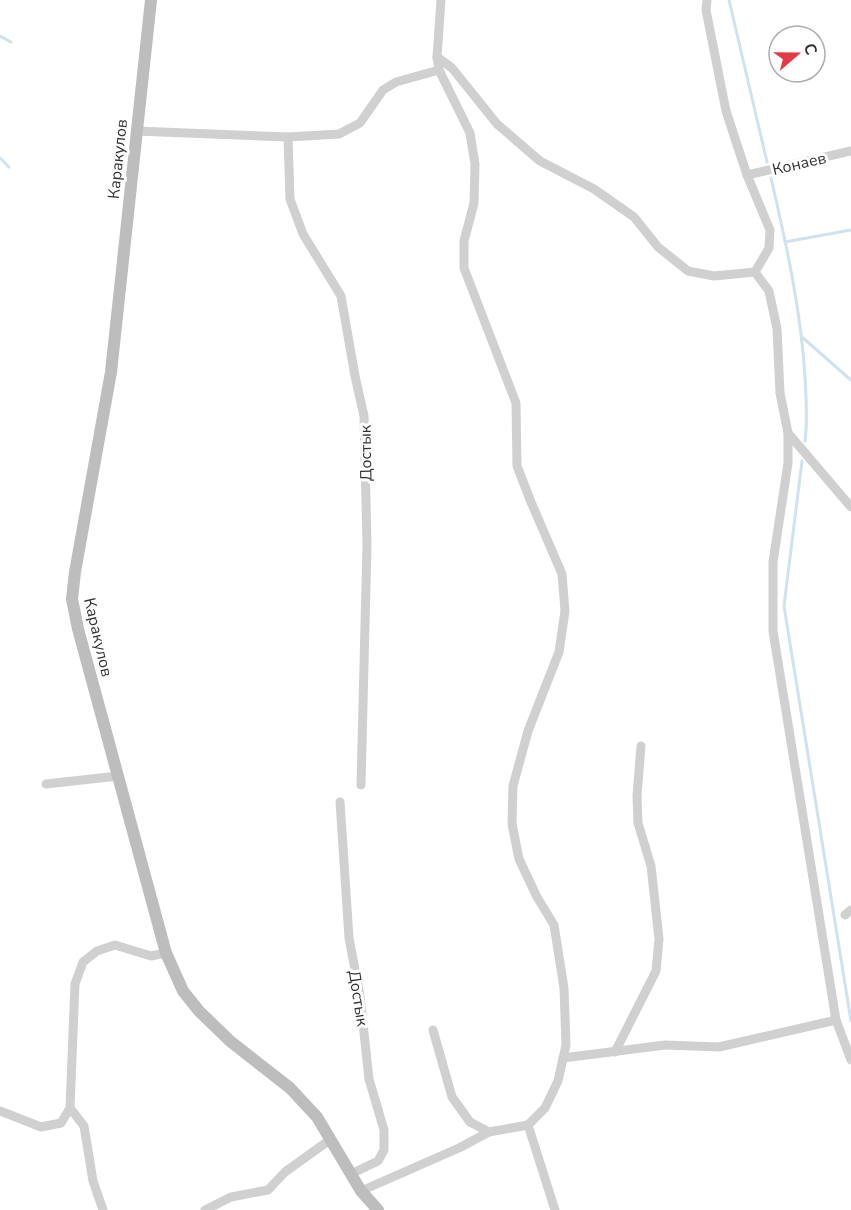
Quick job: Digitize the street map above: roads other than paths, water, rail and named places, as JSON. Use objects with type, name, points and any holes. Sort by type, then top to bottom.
[{"type":"main road","name":"Каракулов","points":[[151,0],[111,372],[72,599],[78,629],[166,953],[183,991],[199,1011],[231,1041],[290,1088],[316,1116],[361,1191],[378,1210]]},
{"type":"street","points":[[361,1191],[459,1148],[489,1132],[528,1125],[545,1108],[558,1081],[566,1045],[564,988],[554,925],[537,897],[519,859],[512,824],[513,786],[528,731],[559,652],[565,611],[562,574],[517,466],[516,403],[464,268],[464,241],[474,203],[475,164],[470,133],[439,70],[437,57],[441,0]]},
{"type":"street","points":[[707,0],[706,10],[726,111],[747,175],[770,230],[769,248],[755,272]]},
{"type":"street","points":[[437,57],[452,68],[497,124],[540,161],[594,189],[634,217],[658,247],[688,271],[714,276],[755,272]]},
{"type":"street","points":[[136,131],[288,137],[339,134],[360,123],[383,90],[396,82],[439,70]]},
{"type":"street","name":"Достык","points":[[288,137],[290,199],[303,234],[341,296],[354,376],[364,416],[367,545],[361,785]]},
{"type":"street","name":"Конаев","points":[[747,175],[851,151]]},
{"type":"street","points":[[755,272],[769,291],[777,329],[780,393],[788,433],[788,463],[773,562],[773,631],[836,1020],[851,1060]]},
{"type":"street","points":[[788,433],[851,507]]},
{"type":"street","points":[[615,1052],[656,971],[659,939],[651,866],[638,823],[637,796],[641,746]]},
{"type":"street","points":[[46,784],[118,776]]},
{"type":"street","name":"Достык","points":[[340,802],[349,938],[360,996],[369,1079],[384,1130],[384,1150],[378,1161],[351,1174]]},
{"type":"street","points":[[0,1111],[41,1127],[61,1123],[70,1108],[75,984],[83,962],[97,951],[115,945],[151,956],[166,953]]},
{"type":"street","points":[[563,1058],[665,1045],[719,1047],[836,1020]]},
{"type":"street","points":[[433,1030],[452,1097],[470,1122],[489,1132]]},
{"type":"street","points":[[70,1108],[84,1126],[93,1181],[103,1210]]},
{"type":"street","points":[[528,1125],[555,1210]]},
{"type":"street","points":[[205,1210],[231,1197],[268,1190],[285,1172],[331,1139]]},
{"type":"waterway","points":[[729,0],[767,162]]},
{"type":"waterway","points":[[0,36],[11,42]]},
{"type":"waterway","points":[[0,158],[9,167]]},
{"type":"waterway","points":[[771,178],[800,327],[806,401],[805,441]]},
{"type":"waterway","points":[[785,242],[851,230]]},
{"type":"waterway","points":[[803,338],[851,380]]},
{"type":"waterway","points":[[802,461],[784,606],[851,1021]]}]
